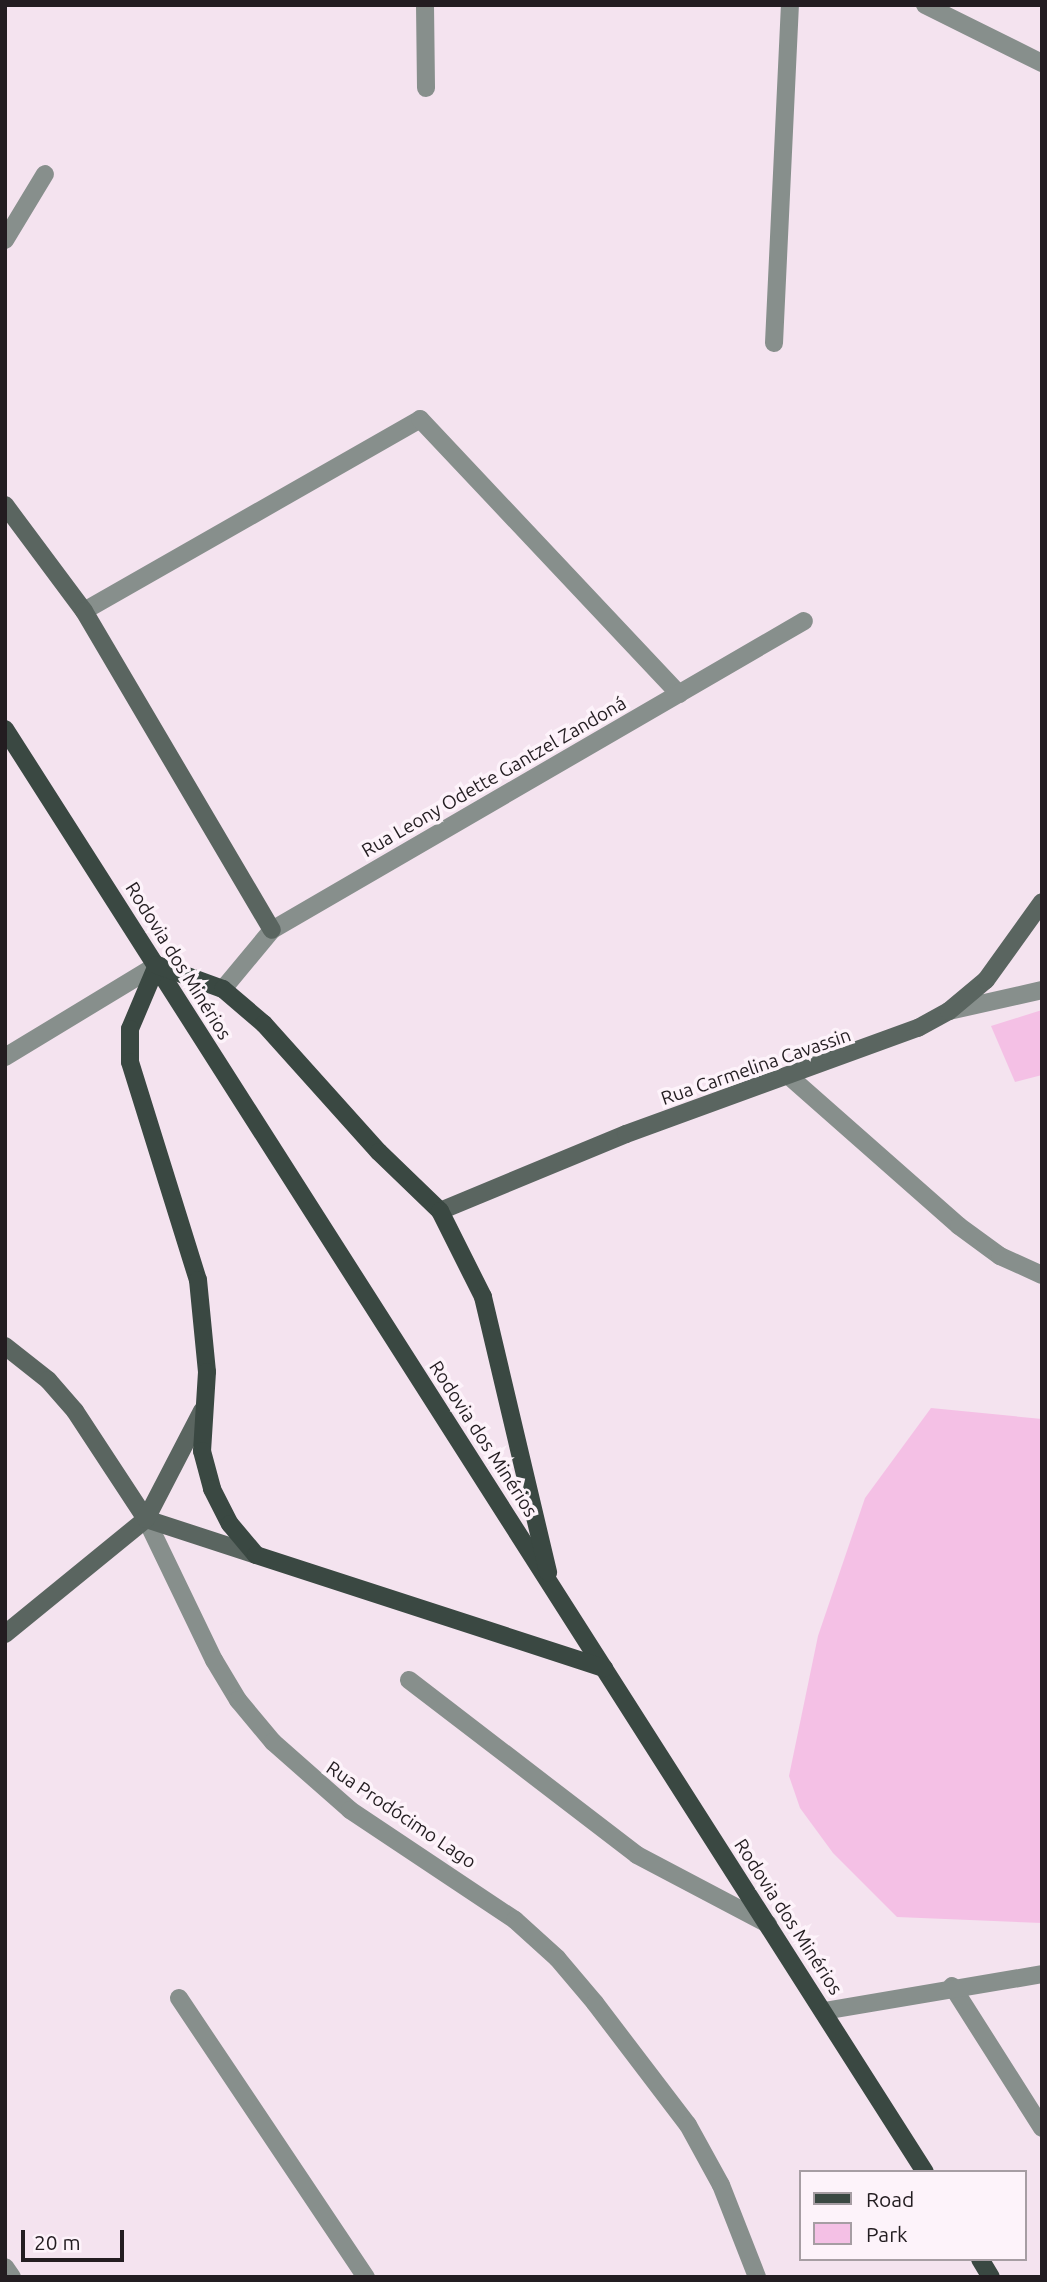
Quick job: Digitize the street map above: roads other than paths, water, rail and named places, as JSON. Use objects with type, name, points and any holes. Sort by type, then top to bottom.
[{"type":"main road","points":[[5,505],[84,611],[272,930]]},
{"type":"main road","name":"Rodovia dos Minérios","points":[[5,729],[924,2170]]},
{"type":"main road","name":"Rua Carmelina Cavassin","points":[[440,1210],[625,1134],[874,1048],[949,1011],[986,980],[1042,902]]},
{"type":"main road","points":[[256,1555],[230,1524],[212,1489],[202,1451],[206,1372],[198,1280],[131,1062],[130,1029],[157,965],[223,989],[264,1024],[347,1118],[440,1210],[483,1297],[551,1586]]},
{"type":"main road","name":"Rua Prodócimo Lago","points":[[5,1346],[48,1380],[75,1411],[146,1519]]},
{"type":"main road","points":[[5,1634],[146,1519],[202,1411]]},
{"type":"main road","points":[[146,1519],[604,1668]]},
{"type":"main road","points":[[982,2261],[992,2277]]},
{"type":"street","points":[[425,5],[426,88]]},
{"type":"street","points":[[774,344],[790,5]]},
{"type":"street","points":[[925,5],[1042,63]]},
{"type":"street","points":[[7,230],[45,174]]},
{"type":"street","points":[[84,611],[420,419],[679,694]]},
{"type":"street","name":"Rua Leony Odette Gantzel Zandoná","points":[[223,989],[272,930],[804,621]]},
{"type":"street","points":[[5,1057],[157,965]]},
{"type":"street","points":[[949,1011],[1042,990]]},
{"type":"street","points":[[790,1077],[959,1226],[1000,1256],[1042,1275]]},
{"type":"street","name":"Rua Prodócimo Lago","points":[[146,1519],[214,1660],[238,1700],[273,1742],[350,1810],[515,1920],[557,1958],[603,2013],[688,2125],[721,2185],[757,2277]]},
{"type":"street","points":[[409,1680],[636,1855],[768,1924]]},
{"type":"street","points":[[824,2011],[952,1986],[1042,1974]]},
{"type":"street","points":[[952,1986],[1042,2128]]},
{"type":"street","points":[[179,1998],[366,2277]]},
{"type":"street","points":[[5,2267],[12,2277]]}]
